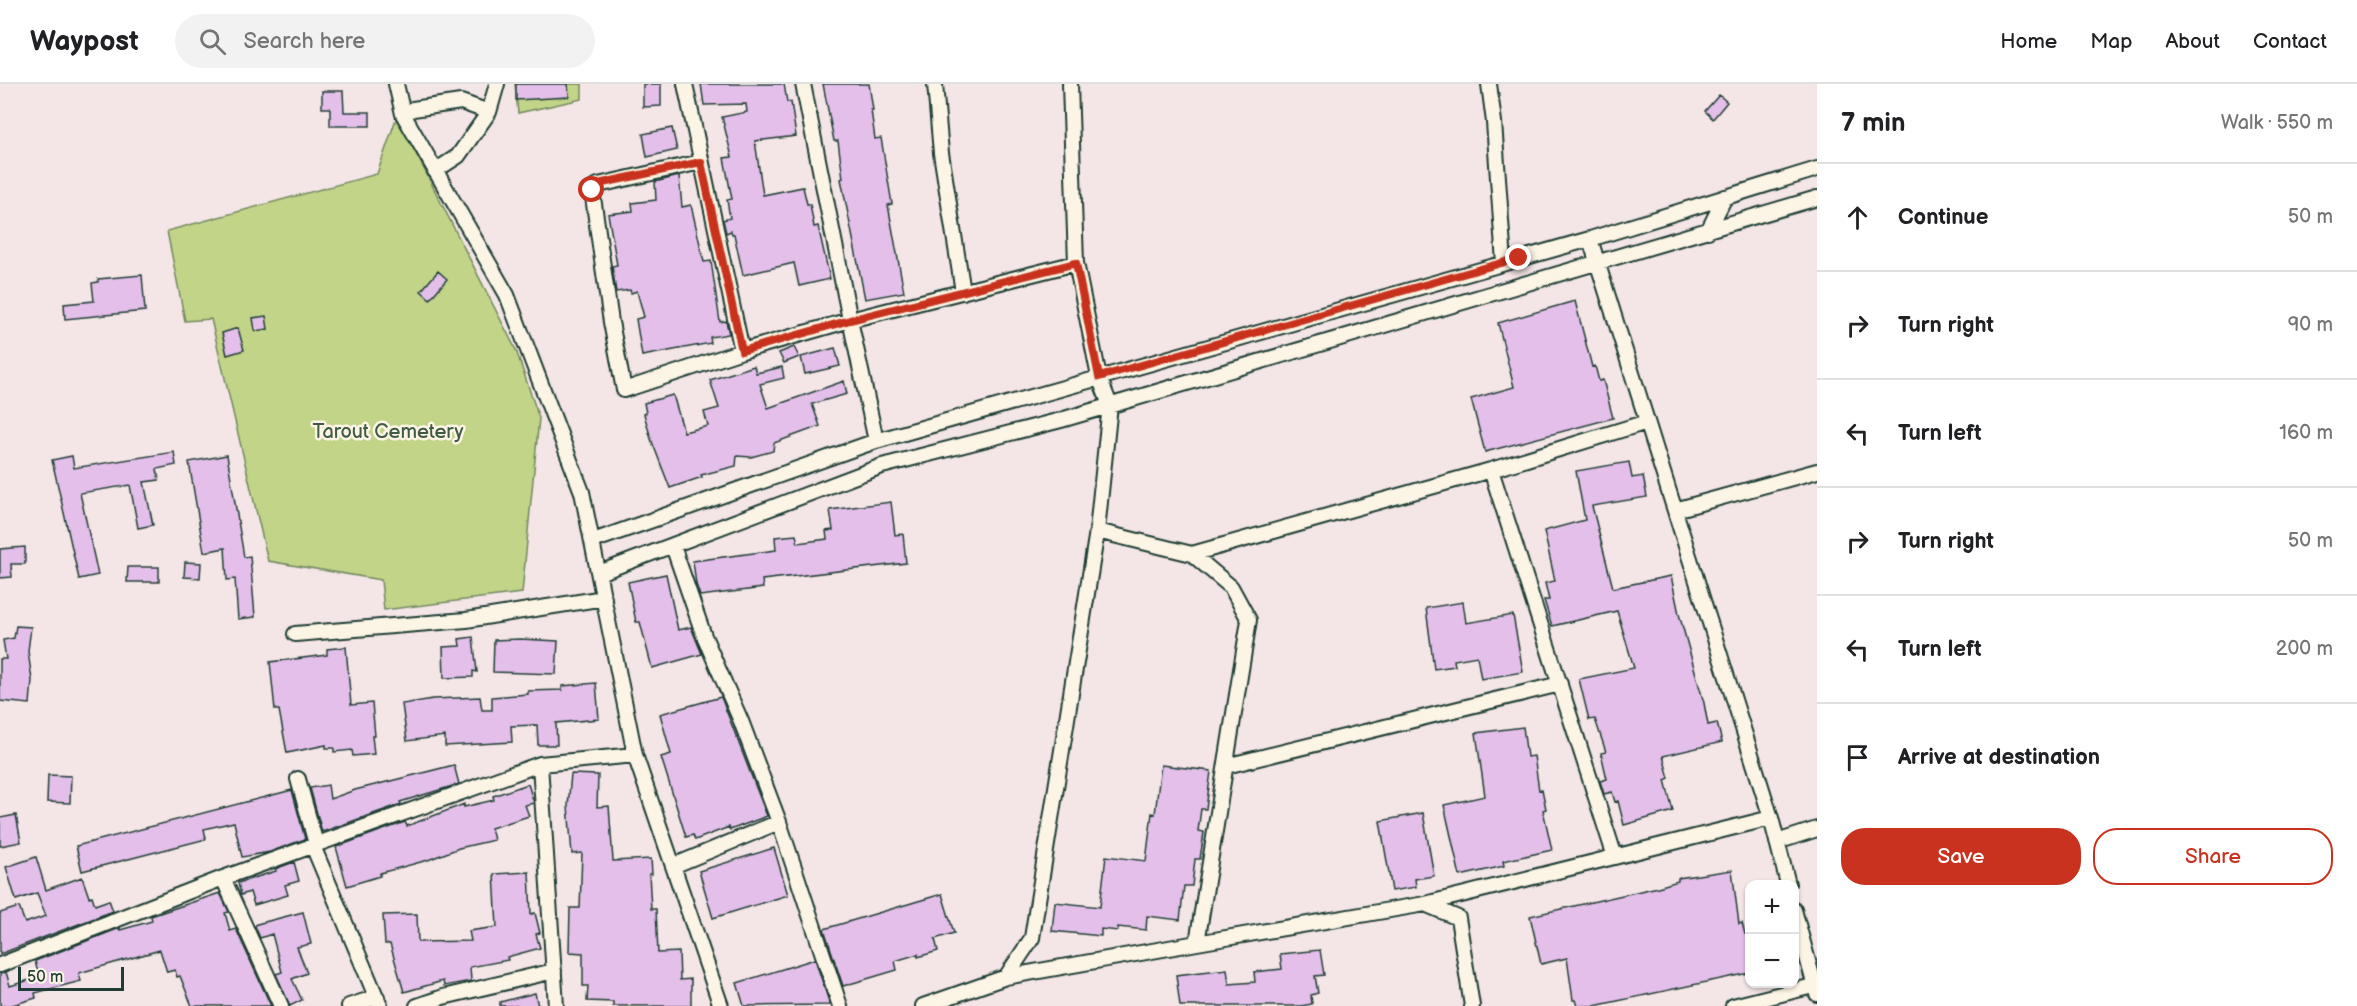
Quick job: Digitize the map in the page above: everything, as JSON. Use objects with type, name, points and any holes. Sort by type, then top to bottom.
[{"type":"street","points":[[396,84],[403,114],[507,295],[582,492],[635,755],[721,1006]]},
{"type":"street","points":[[435,171],[458,156],[489,112],[496,84]]},
{"type":"street","points":[[684,84],[742,351]]},
{"type":"street","points":[[803,84],[876,441]]},
{"type":"street","points":[[935,84],[941,153],[963,292]]},
{"type":"street","points":[[1006,977],[1032,938],[1097,531],[1110,405],[1099,377],[1076,263],[1070,84]]},
{"type":"street","points":[[1489,84],[1494,122],[1504,263]]},
{"type":"street","points":[[403,114],[413,109],[461,102],[489,112]]},
{"type":"street","points":[[701,162],[598,184],[592,190],[611,322],[624,390],[742,351],[850,320],[1076,263]]},
{"type":"street","points":[[593,542],[876,441],[1590,239],[1817,169]]},
{"type":"street","points":[[1708,231],[1725,197]]},
{"type":"street","points":[[599,573],[882,466],[1061,420],[1817,198]]},
{"type":"street","points":[[1590,239],[1771,818],[1787,880]]},
{"type":"street","points":[[1192,554],[1491,470],[1647,422]]},
{"type":"street","points":[[1491,470],[1614,857]]},
{"type":"street","points":[[1675,510],[1817,471]]},
{"type":"street","points":[[1097,531],[1192,554],[1231,586],[1249,620],[1197,943]]},
{"type":"street","points":[[673,546],[704,636],[741,721],[779,822],[840,1006]]},
{"type":"street","points":[[295,634],[466,620],[604,598]]},
{"type":"street","points":[[1226,766],[1560,684]]},
{"type":"street","points":[[0,965],[223,878],[540,764],[635,755]]},
{"type":"street","points":[[540,764],[556,1006]]},
{"type":"street","points":[[298,779],[315,845],[378,1002],[349,1006]]},
{"type":"street","points":[[923,1006],[1006,977],[1425,904],[1771,818]]},
{"type":"street","points":[[673,867],[779,822]]},
{"type":"street","points":[[1777,842],[1817,829]]},
{"type":"street","points":[[223,878],[281,1006]]},
{"type":"street","points":[[1425,904],[1458,918],[1472,1006]]},
{"type":"street","points":[[1733,1006],[1816,988],[1799,928]]},
{"type":"street","points":[[417,1006],[443,997],[554,971]]},
{"type":"green space","points":[[515,84],[582,84],[582,99],[518,113]]},
{"type":"green space","name":"Tarout Cemetery","points":[[397,116],[516,350],[539,418],[522,593],[384,610],[381,580],[268,561],[211,319],[185,321],[167,231],[377,174]]},
{"type":"building","points":[[516,84],[568,84],[569,97],[516,100]]},
{"type":"building","points":[[643,84],[661,84],[661,106],[643,107]]},
{"type":"building","points":[[701,84],[784,84],[787,102],[791,102],[796,136],[755,141],[763,195],[803,187],[807,204],[810,204],[814,227],[818,226],[830,279],[799,286],[794,263],[743,275],[734,234],[731,231],[726,233],[723,220],[730,218],[727,200],[732,199],[724,158],[732,157],[722,117],[747,112],[746,104],[704,105]]},
{"type":"building","points":[[823,84],[869,84],[875,139],[881,138],[892,204],[888,205],[904,292],[865,299],[841,179],[843,178],[838,141],[834,141]]},
{"type":"building","points":[[322,91],[343,91],[344,112],[370,112],[370,126],[330,126],[330,108],[322,108]]},
{"type":"building","points":[[1719,95],[1727,102],[1713,119],[1705,111]]},
{"type":"building","points":[[672,128],[677,150],[647,157],[643,134]]},
{"type":"building","points":[[679,176],[682,207],[691,205],[704,262],[711,261],[720,322],[726,321],[729,334],[710,337],[711,343],[642,356],[636,319],[644,317],[637,291],[616,292],[612,266],[617,265],[608,214],[633,211],[632,203],[656,200],[655,182]]},
{"type":"building","points":[[438,271],[447,279],[430,299],[421,291]]},
{"type":"building","points":[[142,275],[145,311],[65,319],[64,304],[94,301],[92,283],[98,282],[98,279]]},
{"type":"building","points":[[1575,301],[1592,367],[1595,366],[1599,381],[1603,380],[1613,418],[1485,452],[1471,399],[1514,387],[1498,323]]},
{"type":"building","points":[[266,316],[268,329],[255,331],[253,318]]},
{"type":"building","points":[[238,328],[244,350],[227,355],[222,333]]},
{"type":"building","points":[[794,347],[799,357],[784,363],[779,353]]},
{"type":"building","points":[[835,348],[840,366],[805,374],[801,357]]},
{"type":"building","points":[[754,366],[756,373],[782,367],[784,378],[760,384],[768,408],[844,381],[847,394],[812,404],[820,426],[774,443],[773,451],[751,457],[737,456],[736,466],[701,475],[702,477],[670,488],[651,439],[644,414],[646,413],[644,403],[673,395],[684,432],[708,426],[704,412],[719,408],[710,380]]},
{"type":"building","points":[[174,452],[176,465],[157,469],[159,480],[144,482],[153,525],[138,528],[130,485],[80,493],[98,575],[79,579],[52,460],[72,456],[74,468]]},
{"type":"building","points":[[227,455],[244,557],[250,556],[255,617],[238,619],[235,579],[227,580],[225,548],[204,552],[189,462]]},
{"type":"building","points":[[1629,462],[1632,478],[1643,476],[1647,497],[1592,506],[1613,588],[1671,576],[1708,725],[1717,723],[1722,742],[1663,756],[1669,778],[1665,780],[1673,811],[1624,825],[1618,801],[1615,802],[1612,792],[1604,794],[1600,781],[1607,779],[1601,753],[1606,752],[1595,719],[1589,720],[1579,679],[1634,668],[1617,611],[1552,626],[1544,600],[1549,600],[1545,583],[1555,581],[1544,531],[1585,520],[1576,471]]},
{"type":"building","points":[[891,502],[895,535],[903,534],[906,563],[762,580],[763,588],[700,596],[693,561],[776,550],[775,537],[796,535],[798,543],[827,539],[826,531],[833,530],[830,510]]},
{"type":"building","points":[[25,547],[25,564],[11,564],[12,577],[0,578],[0,549]]},
{"type":"building","points":[[185,562],[201,563],[200,578],[184,577]]},
{"type":"building","points":[[128,567],[159,567],[159,582],[127,582]]},
{"type":"building","points":[[666,574],[678,630],[691,627],[702,654],[652,668],[640,622],[636,622],[628,582]]},
{"type":"building","points":[[1463,602],[1466,623],[1513,615],[1523,672],[1481,679],[1477,656],[1454,660],[1455,666],[1434,669],[1426,608]]},
{"type":"building","points":[[16,626],[31,627],[28,651],[32,680],[30,704],[0,701],[0,659],[6,659],[3,640],[14,638]]},
{"type":"building","points":[[473,637],[477,672],[473,671],[473,677],[444,678],[443,647],[460,646],[459,639]]},
{"type":"building","points":[[494,640],[558,641],[556,674],[493,672]]},
{"type":"building","points":[[346,647],[351,705],[372,703],[374,754],[353,756],[352,750],[334,752],[334,748],[326,748],[326,745],[287,753],[279,710],[275,710],[270,662],[327,655],[327,649]]},
{"type":"building","points":[[596,683],[599,719],[556,723],[557,745],[538,745],[537,725],[511,726],[512,742],[445,746],[445,736],[407,741],[402,704],[433,699],[480,697],[482,710],[492,710],[492,697],[528,694],[528,691],[562,690],[562,686]]},
{"type":"building","points":[[721,697],[767,816],[695,840],[693,835],[686,837],[661,757],[671,754],[660,714]]},
{"type":"building","points":[[1523,727],[1527,757],[1534,756],[1539,790],[1542,789],[1546,809],[1543,810],[1552,850],[1503,861],[1504,866],[1460,876],[1444,805],[1485,796],[1476,733]]},
{"type":"building","points":[[454,765],[459,784],[400,802],[401,804],[322,832],[310,788],[328,785],[330,799],[355,790]]},
{"type":"building","points":[[1161,765],[1211,771],[1206,809],[1201,809],[1198,831],[1204,832],[1200,859],[1195,859],[1192,886],[1184,886],[1180,920],[1147,916],[1146,930],[1118,927],[1118,931],[1101,929],[1101,936],[1052,931],[1055,902],[1100,907],[1106,856],[1146,861]]},
{"type":"building","points":[[571,774],[598,775],[597,807],[609,806],[613,861],[651,859],[652,874],[649,874],[651,909],[656,909],[658,953],[679,952],[680,980],[691,979],[691,1006],[613,1006],[613,1002],[587,1001],[588,986],[583,986],[583,953],[569,952],[570,908],[580,908],[582,853],[572,854],[568,806]]},
{"type":"building","points":[[48,775],[71,776],[70,803],[47,802]]},
{"type":"building","points":[[528,784],[534,803],[525,805],[529,816],[491,828],[494,840],[459,848],[347,886],[336,847],[405,822],[407,826],[464,804],[464,807],[494,800],[493,796]]},
{"type":"building","points":[[292,790],[305,839],[270,852],[242,857],[234,822],[204,829],[206,839],[82,871],[76,846]]},
{"type":"building","points":[[1423,813],[1434,876],[1415,879],[1416,887],[1392,891],[1380,821]]},
{"type":"building","points":[[16,815],[21,842],[0,846],[0,818]]},
{"type":"building","points":[[774,848],[788,895],[713,918],[699,871]]},
{"type":"building","points":[[36,857],[46,890],[82,877],[89,897],[92,896],[95,905],[109,900],[113,911],[0,954],[0,913],[19,907],[25,923],[46,916],[37,893],[16,900],[6,867]]},
{"type":"building","points":[[294,862],[299,881],[285,885],[288,895],[254,905],[250,892],[241,895],[238,883],[276,871],[275,869]]},
{"type":"building","points":[[1732,870],[1739,924],[1742,923],[1745,934],[1745,974],[1594,1006],[1577,1006],[1573,1000],[1567,958],[1541,964],[1530,916],[1658,887],[1678,881],[1678,878]]},
{"type":"building","points":[[529,872],[531,914],[535,913],[540,933],[536,934],[540,948],[507,957],[508,960],[470,967],[471,981],[444,986],[443,981],[404,992],[390,944],[385,944],[383,915],[417,914],[418,942],[471,941],[469,931],[497,927],[494,874]]},
{"type":"building","points":[[220,893],[229,912],[225,913],[230,931],[236,929],[271,1006],[192,1006],[180,976],[177,977],[175,970],[167,972],[160,950],[79,973],[81,981],[35,993],[36,998],[9,1006],[0,1006],[0,974],[6,972],[10,986],[39,977],[35,961],[120,928],[120,930],[152,921],[151,916]]},
{"type":"building","points":[[942,894],[954,933],[935,939],[938,951],[895,961],[897,970],[843,986],[824,929]]},
{"type":"building","points":[[303,912],[311,944],[297,947],[307,973],[292,979],[302,1000],[290,1006],[276,974],[282,972],[272,934],[260,938],[255,926]]},
{"type":"building","points":[[1320,950],[1324,975],[1315,976],[1318,993],[1311,995],[1312,1004],[1301,1006],[1180,1006],[1176,975],[1227,969],[1229,984],[1255,982],[1254,972],[1282,969],[1280,954]]},
{"type":"building","points":[[815,959],[830,1005],[744,1006],[737,983]]},
{"type":"building","points":[[535,993],[538,1006],[500,1006],[500,1002]]},
{"type":"route","points":[[592,190],[598,184],[701,162],[742,351],[850,320],[1076,263],[1099,377],[1519,258]]}]
